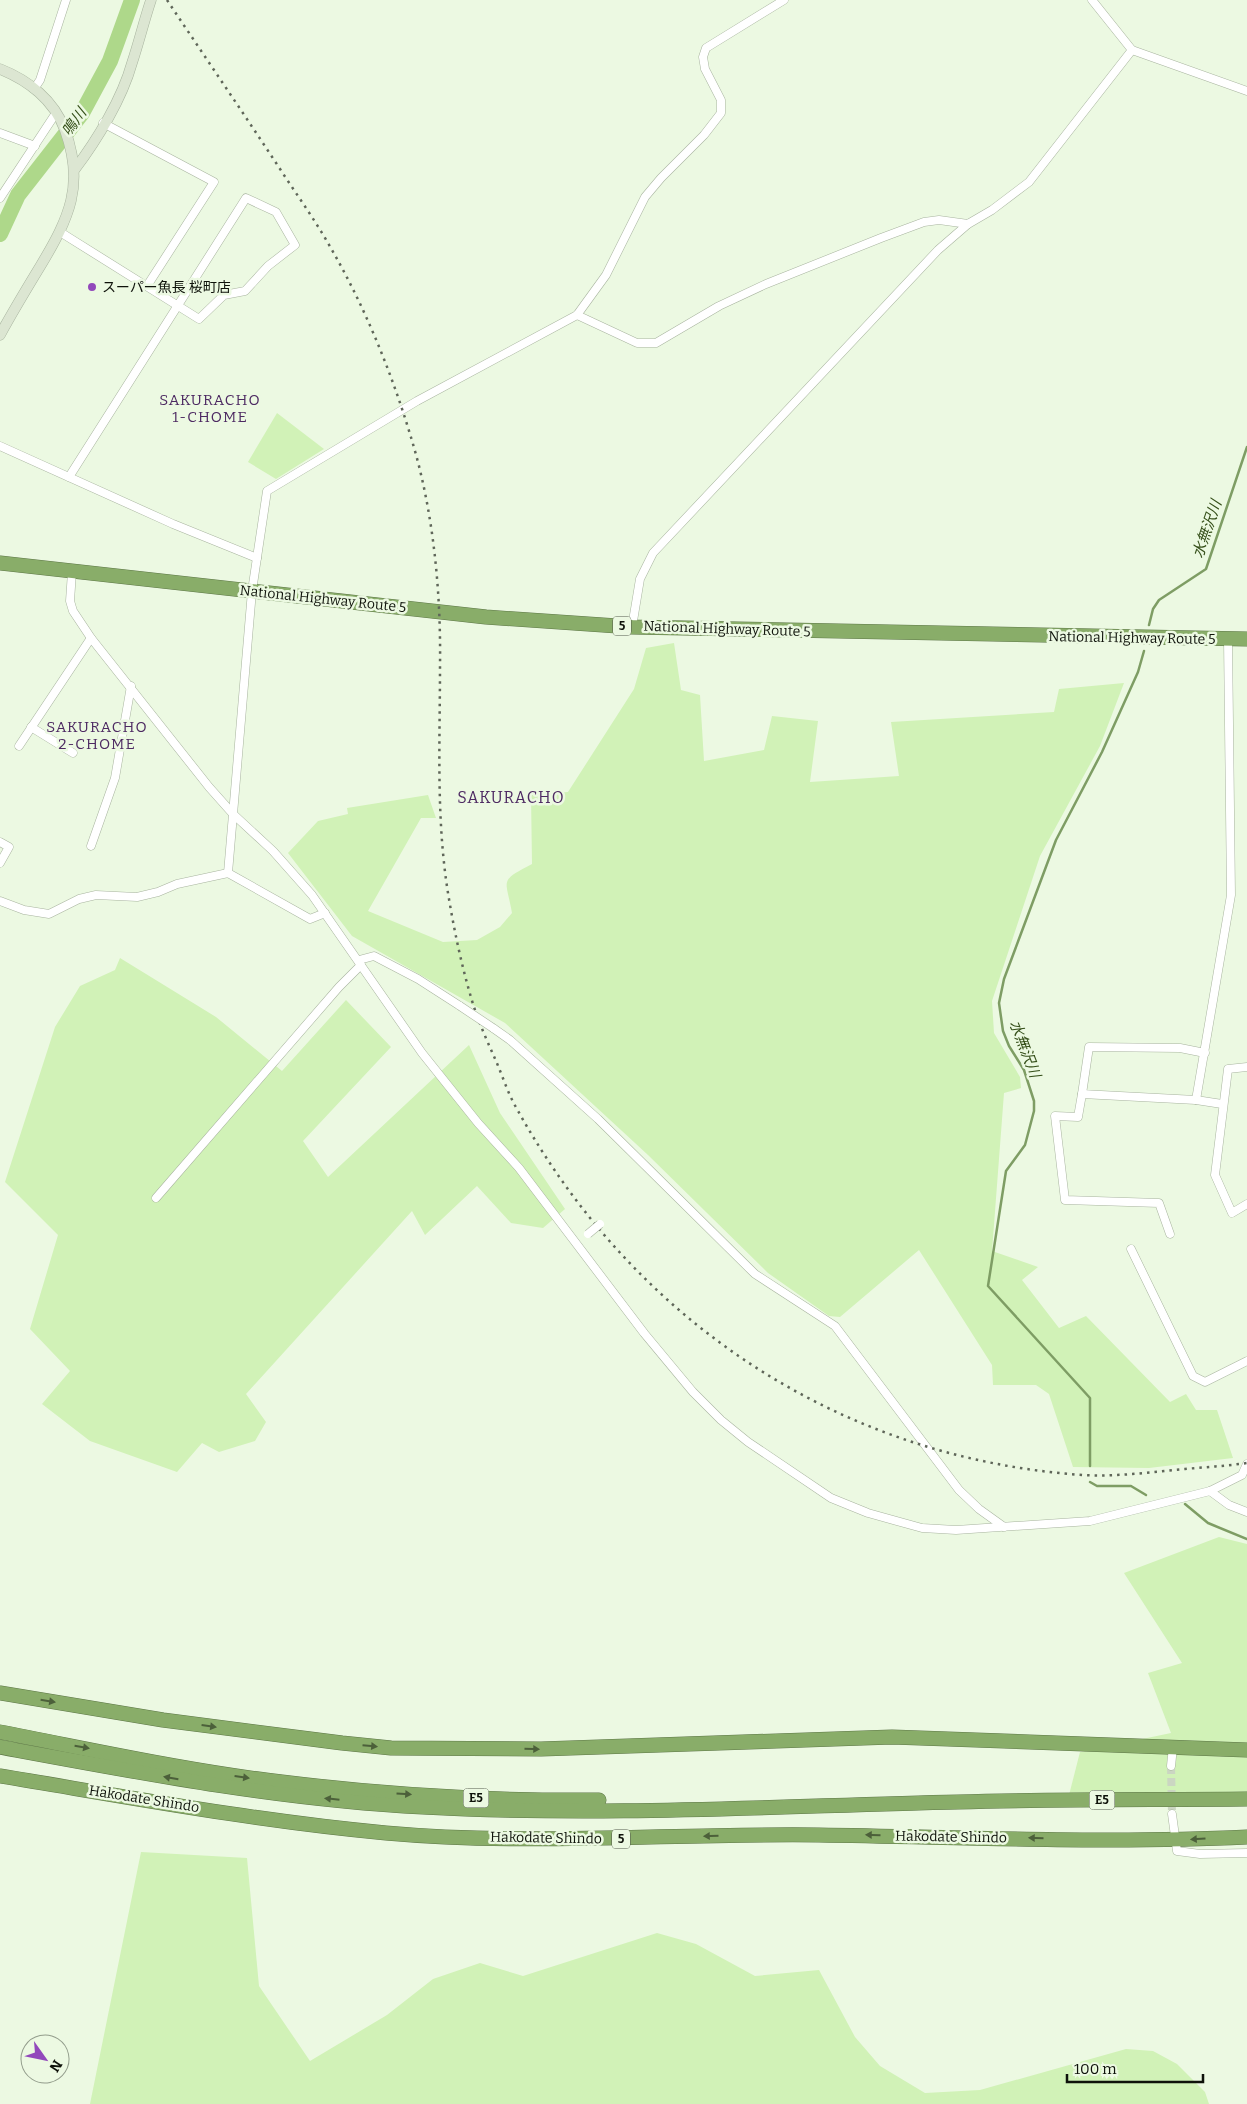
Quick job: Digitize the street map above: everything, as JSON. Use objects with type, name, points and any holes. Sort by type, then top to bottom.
[{"type":"highway","name":"National Highway Route 5","points":[[0,563],[486,617],[632,627],[1247,640]]},
{"type":"highway","points":[[0,1693],[163,1720],[342,1744],[391,1748],[541,1749],[892,1737],[1247,1750]]},
{"type":"highway","name":"Hakodate Shindo","points":[[0,1732],[206,1771],[282,1782],[408,1794],[554,1800],[848,1799],[958,1802]]},
{"type":"highway","name":"Hakodate Shindo","points":[[0,1747],[232,1787],[422,1807],[562,1810],[958,1802],[1247,1799]]},
{"type":"highway","name":"Hakodate Shindo","points":[[0,1776],[221,1812],[387,1833],[569,1840],[788,1834],[1174,1841],[1247,1837]]},
{"type":"street","points":[[34,89],[40,80],[65,0]]},
{"type":"street","points":[[75,169],[122,91],[151,0]]},
{"type":"street","points":[[228,873],[252,591],[267,491],[417,401],[577,315],[606,275],[645,197],[661,178],[704,135],[721,113],[721,100],[705,69],[703,57],[706,48],[784,0]]},
{"type":"street","points":[[1092,0],[1132,50],[1247,91]]},
{"type":"street","points":[[632,627],[640,579],[653,553],[932,256],[968,224],[992,210],[1029,182],[1132,50]]},
{"type":"street","points":[[0,69],[15,75],[41,94],[56,113],[62,122],[71,147],[75,169],[73,196],[60,232],[0,335]]},
{"type":"street","points":[[0,198],[56,113]]},
{"type":"street","points":[[103,123],[214,182],[147,286]]},
{"type":"street","points":[[0,133],[35,146]]},
{"type":"street","points":[[60,232],[147,286],[178,306],[198,319],[224,296],[245,291],[268,266],[295,245],[276,212],[246,198],[178,306],[69,477]]},
{"type":"street","points":[[577,315],[644,345],[656,342],[720,306],[766,284],[881,238],[924,222],[939,220],[968,224]]},
{"type":"street","points":[[0,446],[173,524],[257,558]]},
{"type":"street","points":[[72,572],[70,601],[73,611],[91,638],[233,814],[273,851],[325,913],[422,1053],[478,1123],[519,1168],[644,1333],[693,1392],[721,1420],[771,1459],[831,1498],[868,1514],[922,1528],[956,1530],[1090,1521],[1210,1491],[1242,1475],[1247,1464]]},
{"type":"street","points":[[19,746],[91,638]]},
{"type":"street","points":[[1196,1100],[1231,895],[1228,639]]},
{"type":"street","points":[[92,846],[115,778],[131,686]]},
{"type":"street","points":[[32,727],[73,754]]},
{"type":"street","points":[[0,842],[9,847],[0,863]]},
{"type":"street","points":[[0,901],[24,910],[49,914],[79,899],[96,895],[137,896],[158,892],[177,884],[228,873],[310,919],[325,913]]},
{"type":"street","points":[[156,1198],[360,962],[374,956],[418,979],[510,1040],[654,1172],[755,1274],[834,1326],[959,1490],[1004,1527]]},
{"type":"street","points":[[1170,1234],[1159,1203],[1065,1200],[1056,1116],[1078,1117],[1089,1047],[1180,1048],[1205,1053]]},
{"type":"street","points":[[1247,1067],[1228,1069],[1222,1104],[1215,1174],[1232,1213],[1247,1205]]},
{"type":"street","points":[[1082,1094],[1196,1100],[1222,1104]]},
{"type":"street","points":[[588,1234],[600,1224]]},
{"type":"street","points":[[1131,1248],[1193,1376],[1205,1382],[1247,1361]]},
{"type":"street","points":[[1210,1491],[1229,1505],[1247,1512]]},
{"type":"street","points":[[1171,1766],[1173,1747]]},
{"type":"street","points":[[1172,1814],[1174,1841],[1177,1851],[1200,1854],[1247,1853]]},
{"type":"green space","points":[[277,413],[324,449],[276,479],[248,462]]},
{"type":"green space","points":[[674,643],[681,690],[700,695],[704,761],[764,750],[772,716],[818,721],[810,782],[899,776],[891,722],[1054,712],[1059,689],[1124,683],[1100,746],[1040,856],[992,1001],[994,1033],[1020,1077],[1021,1088],[1004,1093],[992,1251],[1038,1267],[1022,1280],[1059,1328],[1086,1316],[1170,1402],[1186,1394],[1196,1410],[1217,1410],[1233,1458],[1149,1468],[1073,1467],[1049,1394],[1036,1385],[993,1385],[992,1365],[919,1250],[840,1317],[829,1316],[768,1273],[648,1155],[505,1023],[352,936],[288,853],[318,821],[348,814],[347,808],[428,795],[436,818],[421,818],[368,911],[443,942],[477,940],[500,927],[512,913],[507,882],[514,874],[532,864],[531,795],[568,792],[634,689],[646,648]]},
{"type":"green space","points":[[120,958],[216,1017],[282,1071],[346,1000],[391,1047],[303,1141],[328,1177],[469,1045],[500,1113],[565,1209],[543,1228],[511,1223],[477,1186],[425,1235],[412,1211],[246,1394],[266,1422],[255,1441],[219,1452],[202,1443],[177,1472],[90,1441],[42,1404],[70,1371],[30,1329],[58,1235],[5,1182],[55,1027],[80,986],[115,970]]},
{"type":"green space","points":[[1219,1537],[1247,1544],[1247,1800],[1067,1803],[1080,1752],[1171,1733],[1148,1673],[1182,1663],[1124,1573]]},
{"type":"green space","points":[[141,1852],[247,1858],[259,1986],[310,2061],[387,2015],[433,1979],[480,1963],[523,1976],[657,1933],[696,1944],[755,1976],[819,1970],[855,2037],[880,2066],[925,2093],[980,2090],[1126,2049],[1153,2051],[1177,2064],[1205,2092],[1209,2104],[90,2104]]},
{"type":"waterway","name":"鳴川","points":[[0,234],[18,195],[82,113],[110,61],[132,0]]},
{"type":"waterway","name":"水無沢川","points":[[1149,625],[1153,609],[1159,600],[1206,569],[1247,447]]},
{"type":"waterway","name":"水無沢川","points":[[1090,1466],[1090,1398],[988,1286],[1006,1171],[1025,1145],[1034,1111],[1034,1101],[1024,1070],[1009,1046],[1003,1031],[999,1003],[1004,979],[1056,840],[1102,752],[1138,672],[1144,651]]},
{"type":"waterway","name":"水無沢川","points":[[1090,1482],[1097,1486],[1131,1486],[1146,1495]]},
{"type":"waterway","name":"水無沢川","points":[[1185,1504],[1208,1523],[1247,1539]]},
{"type":"tunnel","points":[[1171,1766],[1172,1814]]},
{"type":"railway","points":[[167,0],[326,240],[369,323],[399,399],[422,477],[432,530],[438,585],[440,639],[440,808],[444,865],[456,935],[475,1011],[508,1091],[517,1109],[565,1185],[620,1253],[683,1313],[752,1365],[827,1408],[908,1440],[993,1463],[1082,1475],[1134,1474],[1247,1463]]},
{"type":"place","name":"スーパー魚長 桜町店","points":[[92,287]]},
{"type":"district","name":"SAKURACHO 1-CHOME","points":[[210,408]]},
{"type":"district","name":"SAKURACHO 2-CHOME","points":[[97,736]]},
{"type":"district","name":"SAKURACHO","points":[[511,797]]}]
